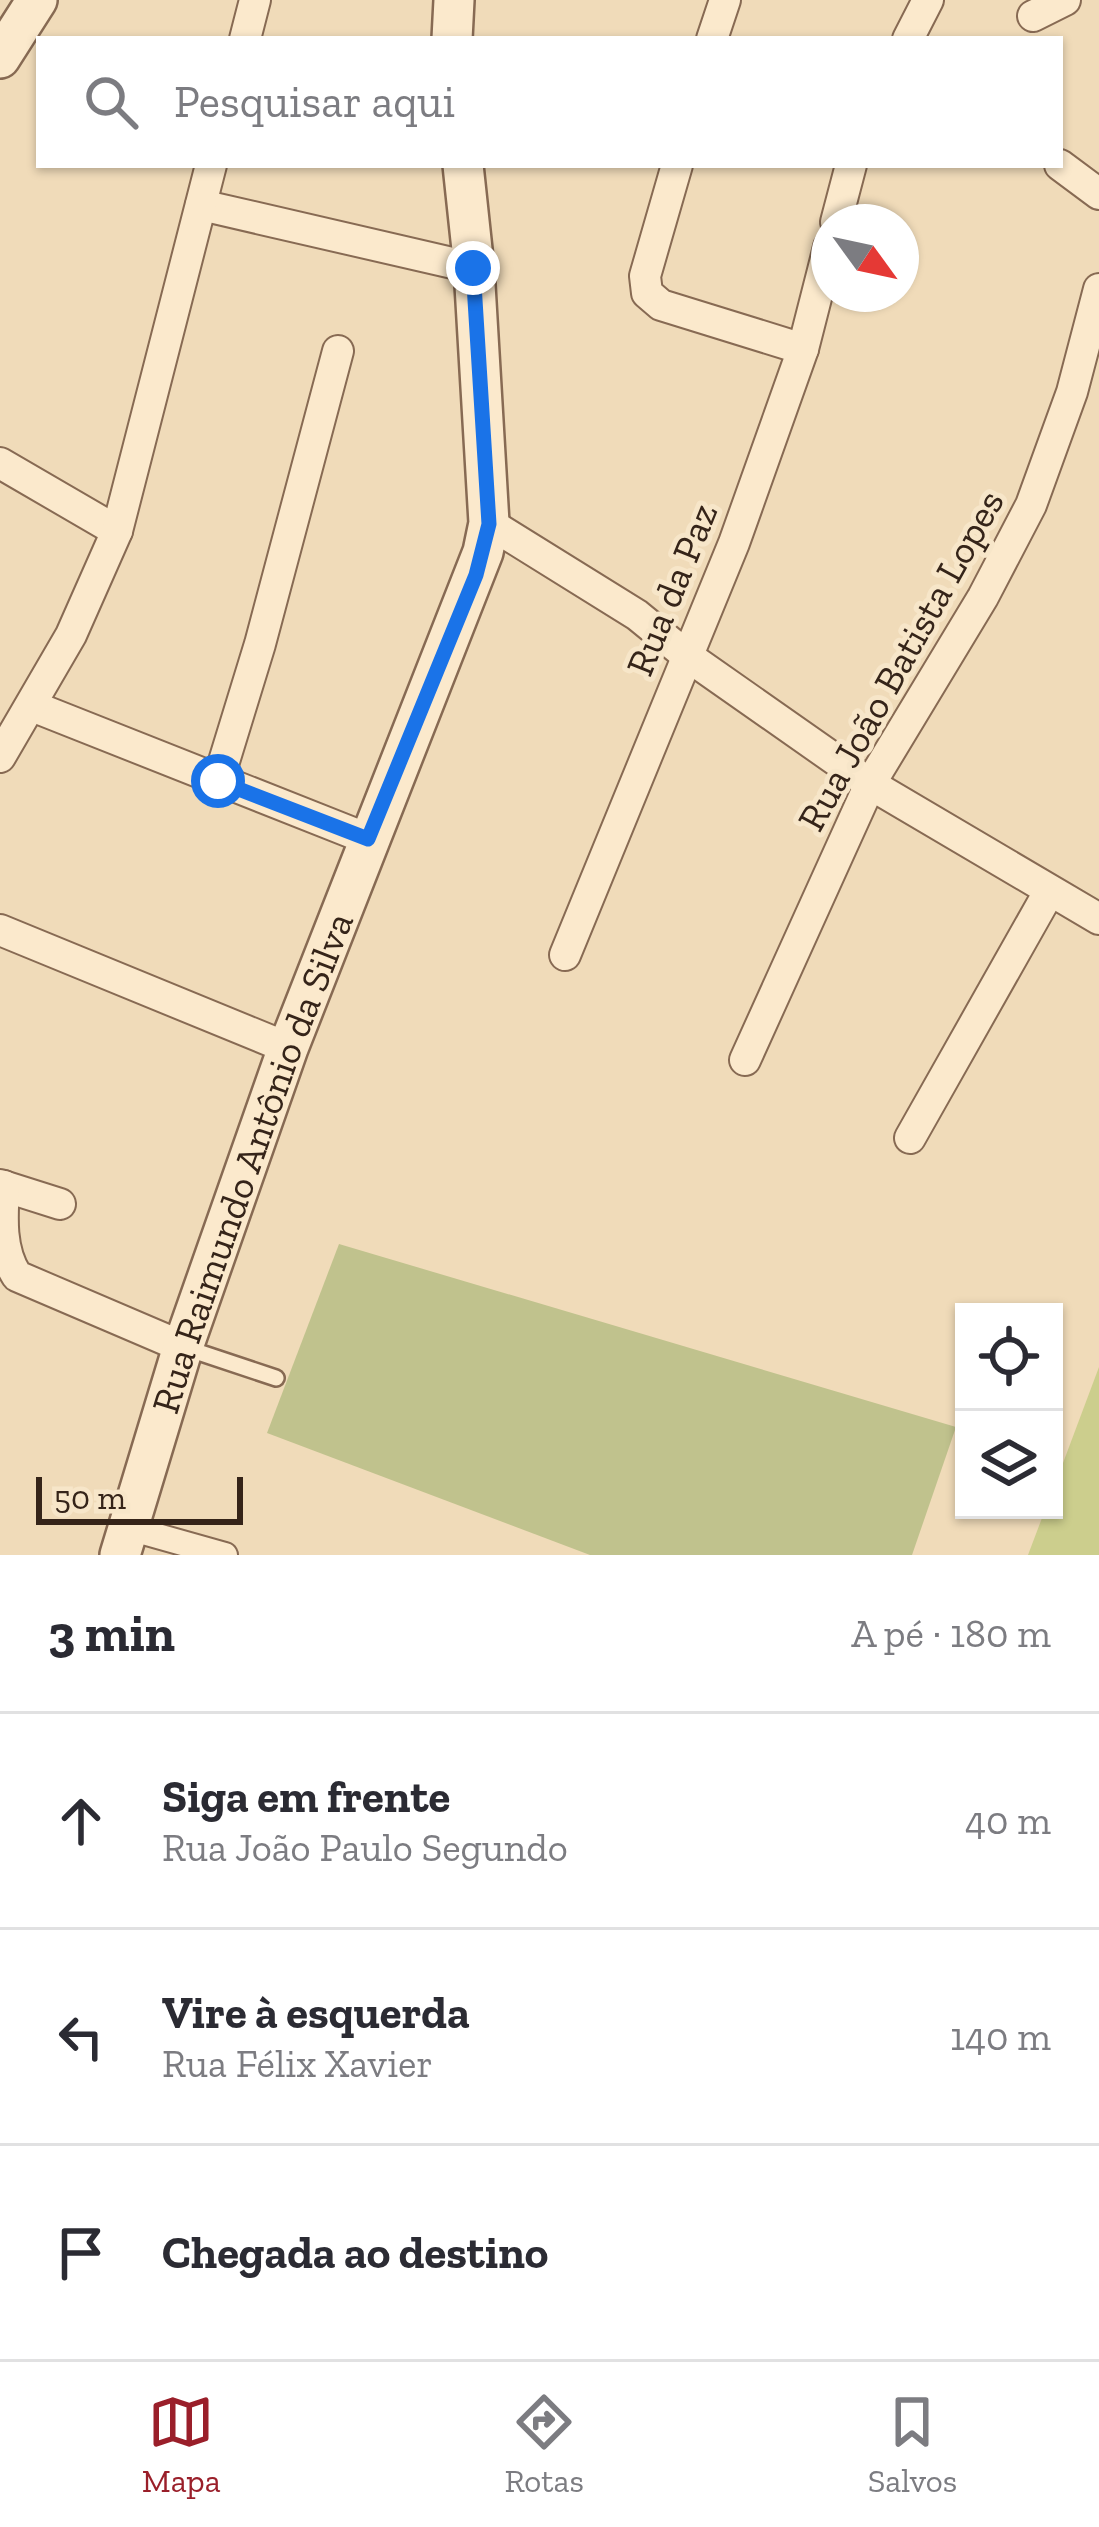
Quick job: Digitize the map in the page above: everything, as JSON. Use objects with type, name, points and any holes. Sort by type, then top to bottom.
[{"type":"street","points":[[0,58],[37,0]]},
{"type":"street","points":[[246,36],[255,0]]},
{"type":"street","points":[[452,36],[454,0]]},
{"type":"street","points":[[713,36],[725,0]]},
{"type":"street","points":[[910,36],[928,0]]},
{"type":"street","points":[[1021,18],[1065,0]]},
{"type":"street","points":[[1063,167],[1096,190]]},
{"type":"street","points":[[0,757],[71,635],[117,531],[210,168]]},
{"type":"street","name":"Rua Raimundo Antônio da Silva","points":[[125,1541],[183,1348],[288,1048],[476,575],[489,524],[463,168]]},
{"type":"street","points":[[676,168],[646,276],[647,293],[661,305],[802,349]]},
{"type":"street","points":[[841,204],[850,168]]},
{"type":"street","points":[[201,205],[473,268]]},
{"type":"street","name":"Rua João Batista Lopes","points":[[745,1060],[870,784],[1031,505],[1072,392],[1099,289]]},
{"type":"street","name":"Rua da Paz","points":[[565,955],[734,543],[812,312]]},
{"type":"street","points":[[218,781],[260,644],[338,350]]},
{"type":"street","points":[[0,463],[117,531]]},
{"type":"street","points":[[489,524],[624,607],[870,784],[1099,920]]},
{"type":"street","points":[[32,706],[368,839]]},
{"type":"street","points":[[910,1138],[1049,892]]},
{"type":"street","points":[[0,930],[288,1048]]},
{"type":"street","points":[[60,1204],[2,1185],[1,1240],[9,1267],[17,1276],[183,1348]]},
{"type":"street","points":[[125,1541],[225,1555]]},
{"type":"lane","points":[[183,1348],[276,1378]]},
{"type":"green space","points":[[339,1244],[955,1427],[912,1555],[590,1555],[267,1433]]},
{"type":"green space","points":[[1099,1367],[1099,1555],[1028,1555],[1042,1519],[1063,1519],[1063,1463]]},
{"type":"route","points":[[218,781],[368,839],[476,575],[489,524],[473,268]]}]
